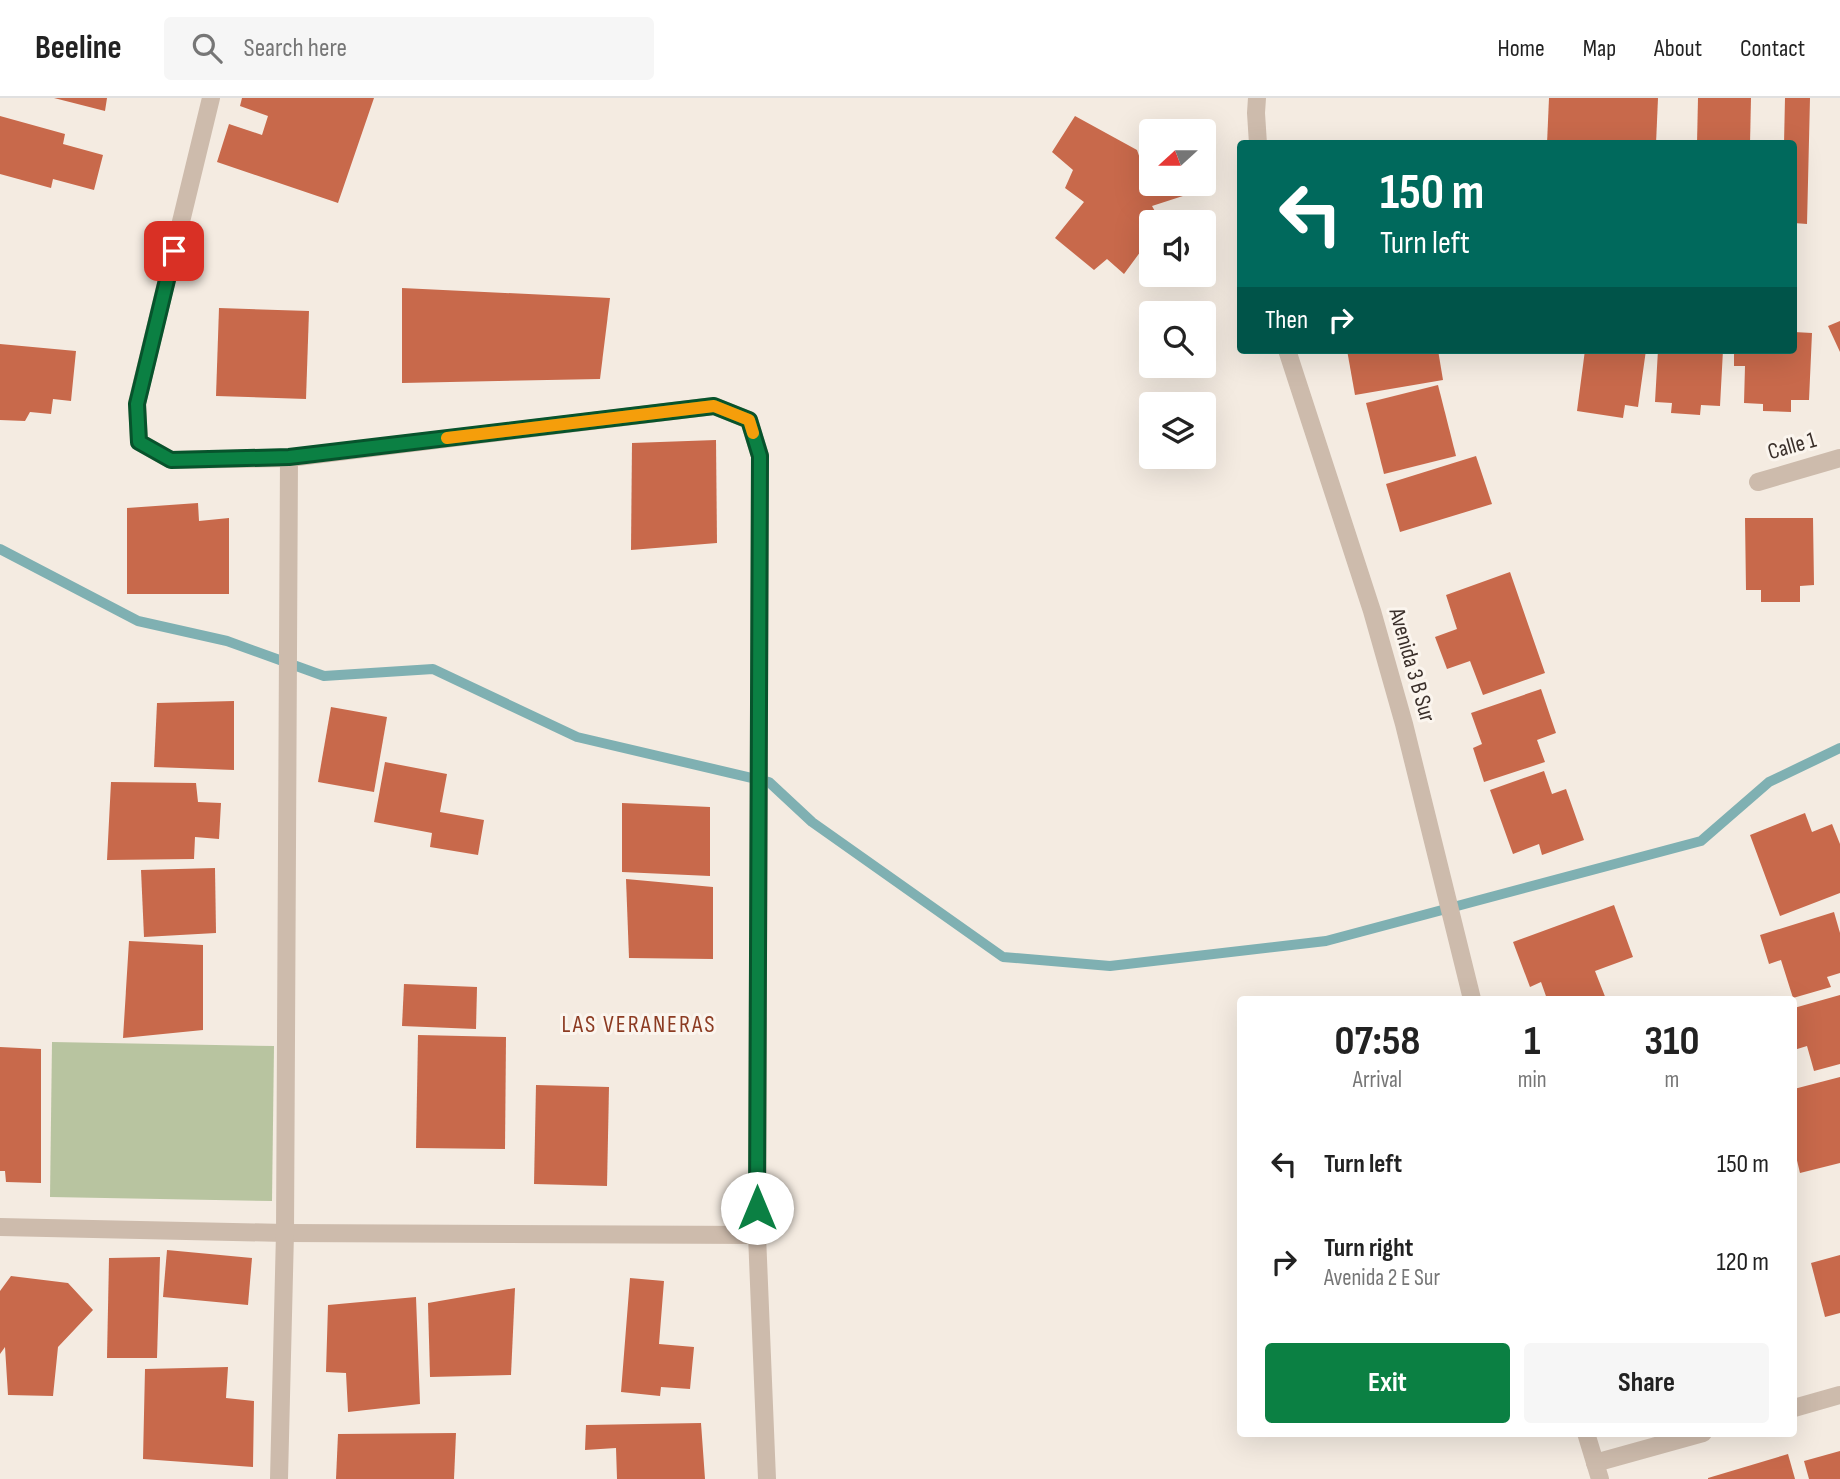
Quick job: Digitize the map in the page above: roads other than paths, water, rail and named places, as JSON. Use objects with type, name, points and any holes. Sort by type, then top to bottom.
[{"type":"street","points":[[211,98],[137,404],[139,442],[171,460],[289,457],[714,406],[749,420],[760,456],[757,1235],[766,1479]]},
{"type":"street","points":[[1257,98],[1258,140]]},
{"type":"street","name":"Avenida 3 B Sur","points":[[1287,354],[1372,611],[1471,996]]},
{"type":"street","points":[[279,1479],[285,1233],[289,457]]},
{"type":"street","name":"Calle 1","points":[[1758,482],[1840,458]]},
{"type":"street","points":[[0,1227],[285,1233],[757,1235]]},
{"type":"street","points":[[1797,1407],[1840,1395]]},
{"type":"street","points":[[1588,1437],[1597,1471],[1692,1437]]},
{"type":"waterway","points":[[0,549],[138,621],[227,641],[324,676],[433,669],[577,737],[769,782],[812,822],[1003,957],[1110,966],[1326,941],[1701,841],[1769,782],[1840,748]]},
{"type":"district","name":"LAS VERANERAS","points":[[639,1024]]}]
